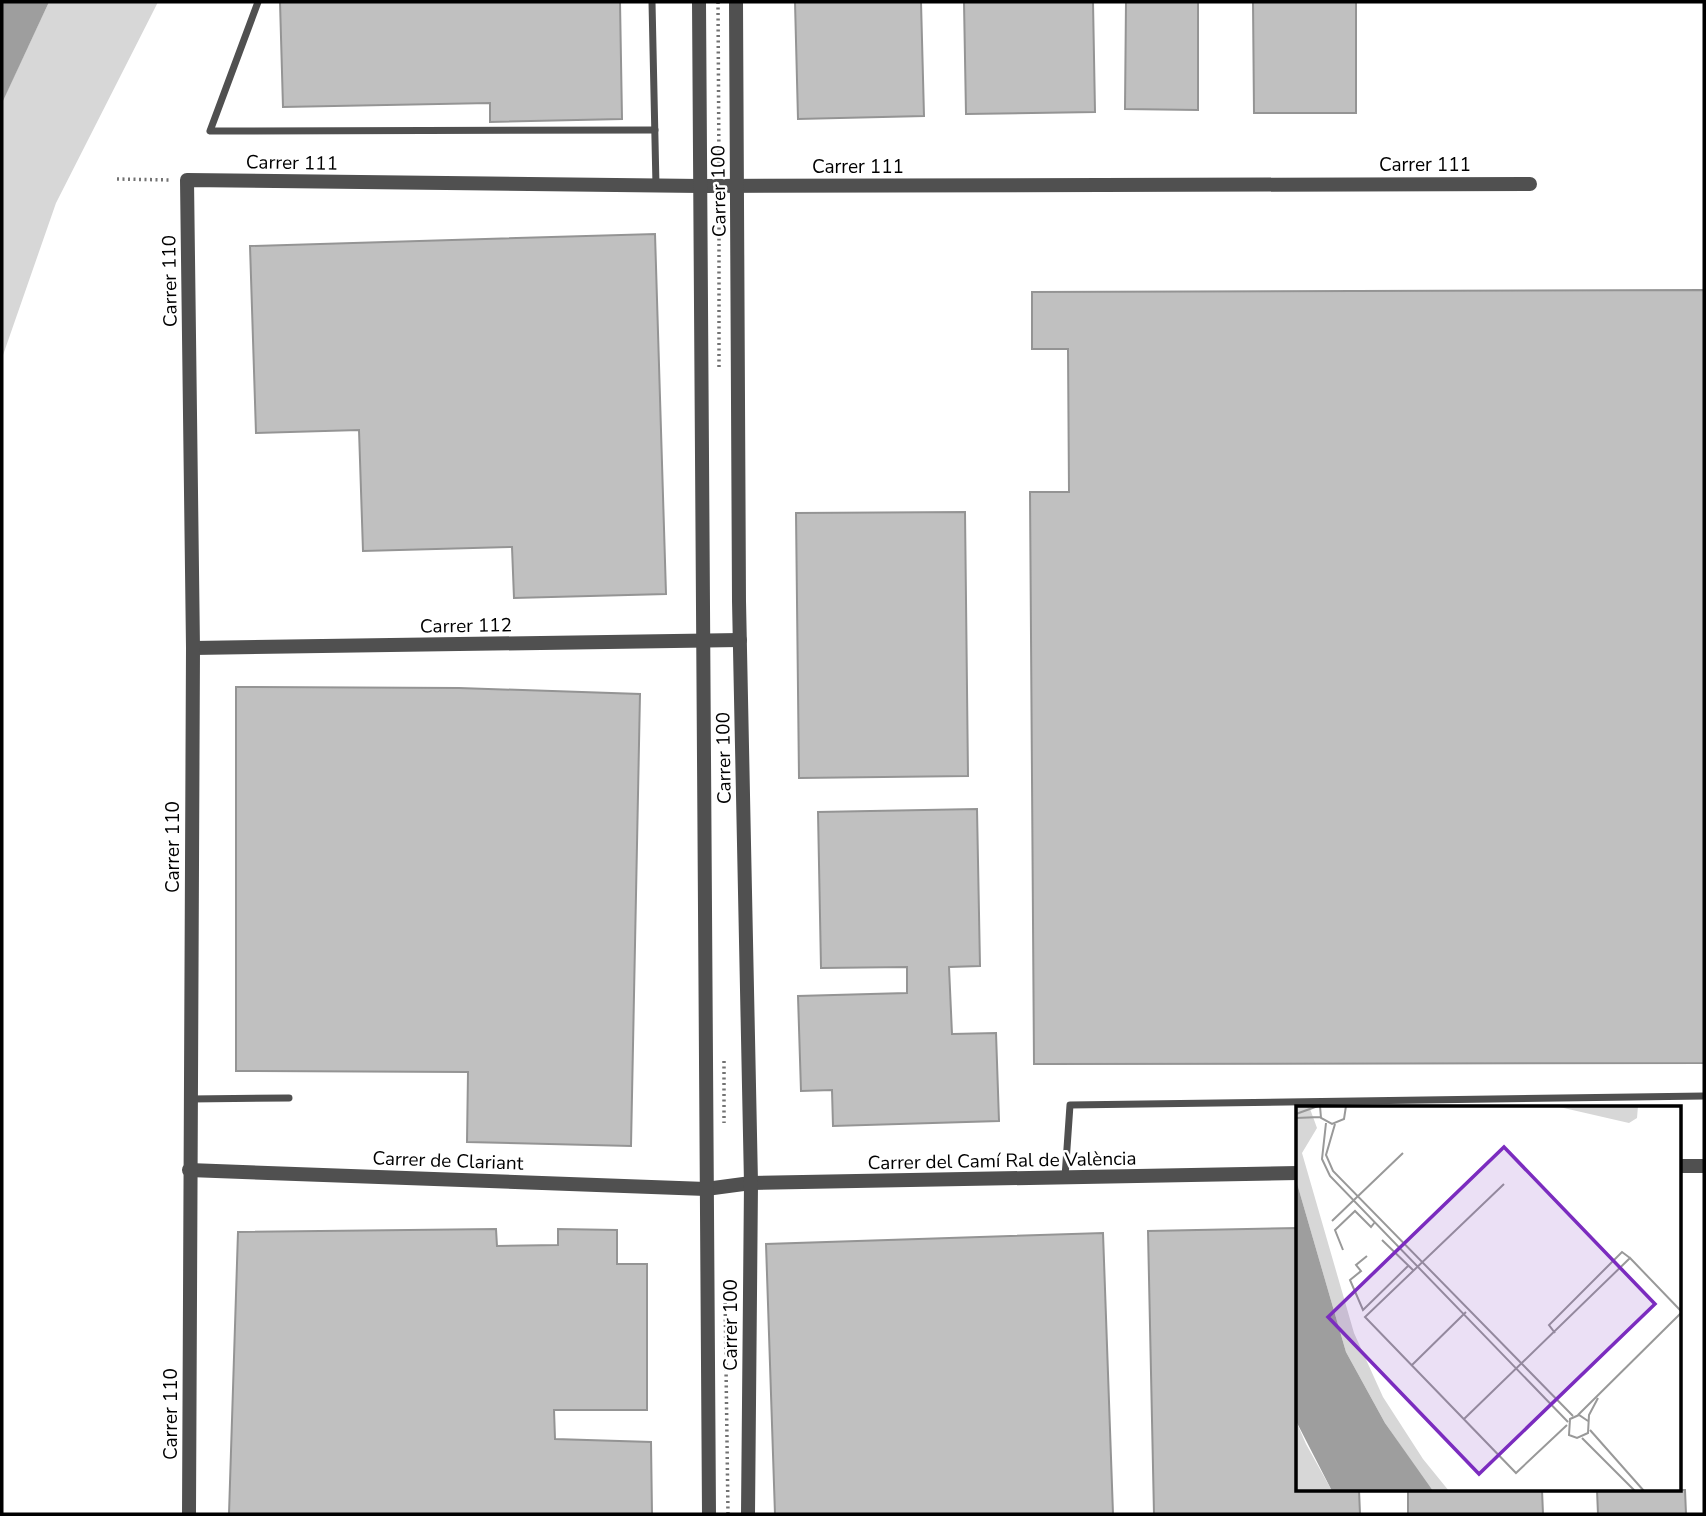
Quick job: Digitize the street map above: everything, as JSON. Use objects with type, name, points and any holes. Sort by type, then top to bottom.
[{"type":"street","name":"Carrer 100","points":[[699,2],[709,1514]]},
{"type":"street","name":"Carrer 100","points":[[736,2],[740,640],[751,1183],[748,1514]]},
{"type":"street","name":"Carrer 111","points":[[187,180],[656,186],[1530,184]]},
{"type":"street","name":"Carrer 110","points":[[187,180],[193,648],[189,1514]]},
{"type":"street","name":"Carrer 112","points":[[193,648],[740,640]]},
{"type":"street","points":[[1682,1166],[1704,1166]]},
{"type":"street","name":"Carrer de Clariant","points":[[189,1170],[706,1189]]},
{"type":"street","name":"Carrer del Camí Ral de València","points":[[706,1189],[751,1183],[1296,1173]]},
{"type":"lane","points":[[258,2],[210,131],[654,130]]},
{"type":"lane","points":[[652,2],[656,186]]},
{"type":"lane","points":[[1065,1178],[1070,1105],[1704,1096]]},
{"type":"lane","points":[[190,1099],[289,1098]]},
{"type":"path","name":"Carrer 100","points":[[718,2],[718,143]]},
{"type":"path","points":[[117,179],[187,180]]},
{"type":"path","name":"Carrer 100","points":[[725,1290],[728,1514]]},
{"type":"shaded area","points":[[2,2],[49,2],[2,103]]},
{"type":"shaded area","points":[[49,2],[158,2],[56,203],[2,358],[2,102]]},
{"type":"building","points":[[280,2],[620,2],[622,119],[490,122],[490,103],[283,107]]},
{"type":"building","points":[[795,2],[921,2],[924,116],[798,119]]},
{"type":"building","points":[[964,2],[1093,2],[1095,112],[966,114]]},
{"type":"building","points":[[1126,2],[1198,2],[1198,110],[1125,109]]},
{"type":"building","points":[[1253,2],[1356,2],[1356,113],[1254,113]]},
{"type":"building","points":[[655,234],[666,594],[514,598],[512,547],[363,551],[359,430],[256,433],[250,246]]},
{"type":"building","points":[[1704,290],[1704,1063],[1034,1064],[1030,492],[1069,492],[1068,349],[1032,349],[1032,292]]},
{"type":"building","points":[[965,512],[968,776],[799,778],[796,513]]},
{"type":"building","points":[[236,687],[459,688],[640,694],[631,1146],[467,1142],[468,1072],[236,1071]]},
{"type":"building","points":[[977,809],[980,966],[949,967],[952,1034],[996,1033],[999,1121],[833,1126],[832,1090],[801,1091],[798,996],[907,993],[907,967],[821,968],[818,812]]},
{"type":"building","points":[[1296,1228],[1296,1492],[1359,1492],[1360,1514],[1154,1514],[1148,1231]]},
{"type":"building","points":[[496,1229],[497,1246],[558,1245],[558,1229],[617,1230],[617,1264],[647,1264],[647,1410],[554,1410],[555,1439],[651,1442],[652,1514],[229,1514],[238,1232]]},
{"type":"building","points":[[1103,1233],[1113,1514],[775,1514],[766,1244]]},
{"type":"building","points":[[1685,1490],[1686,1514],[1598,1514],[1597,1492]]},
{"type":"building","points":[[1408,1492],[1542,1492],[1543,1514],[1408,1514]]}]
